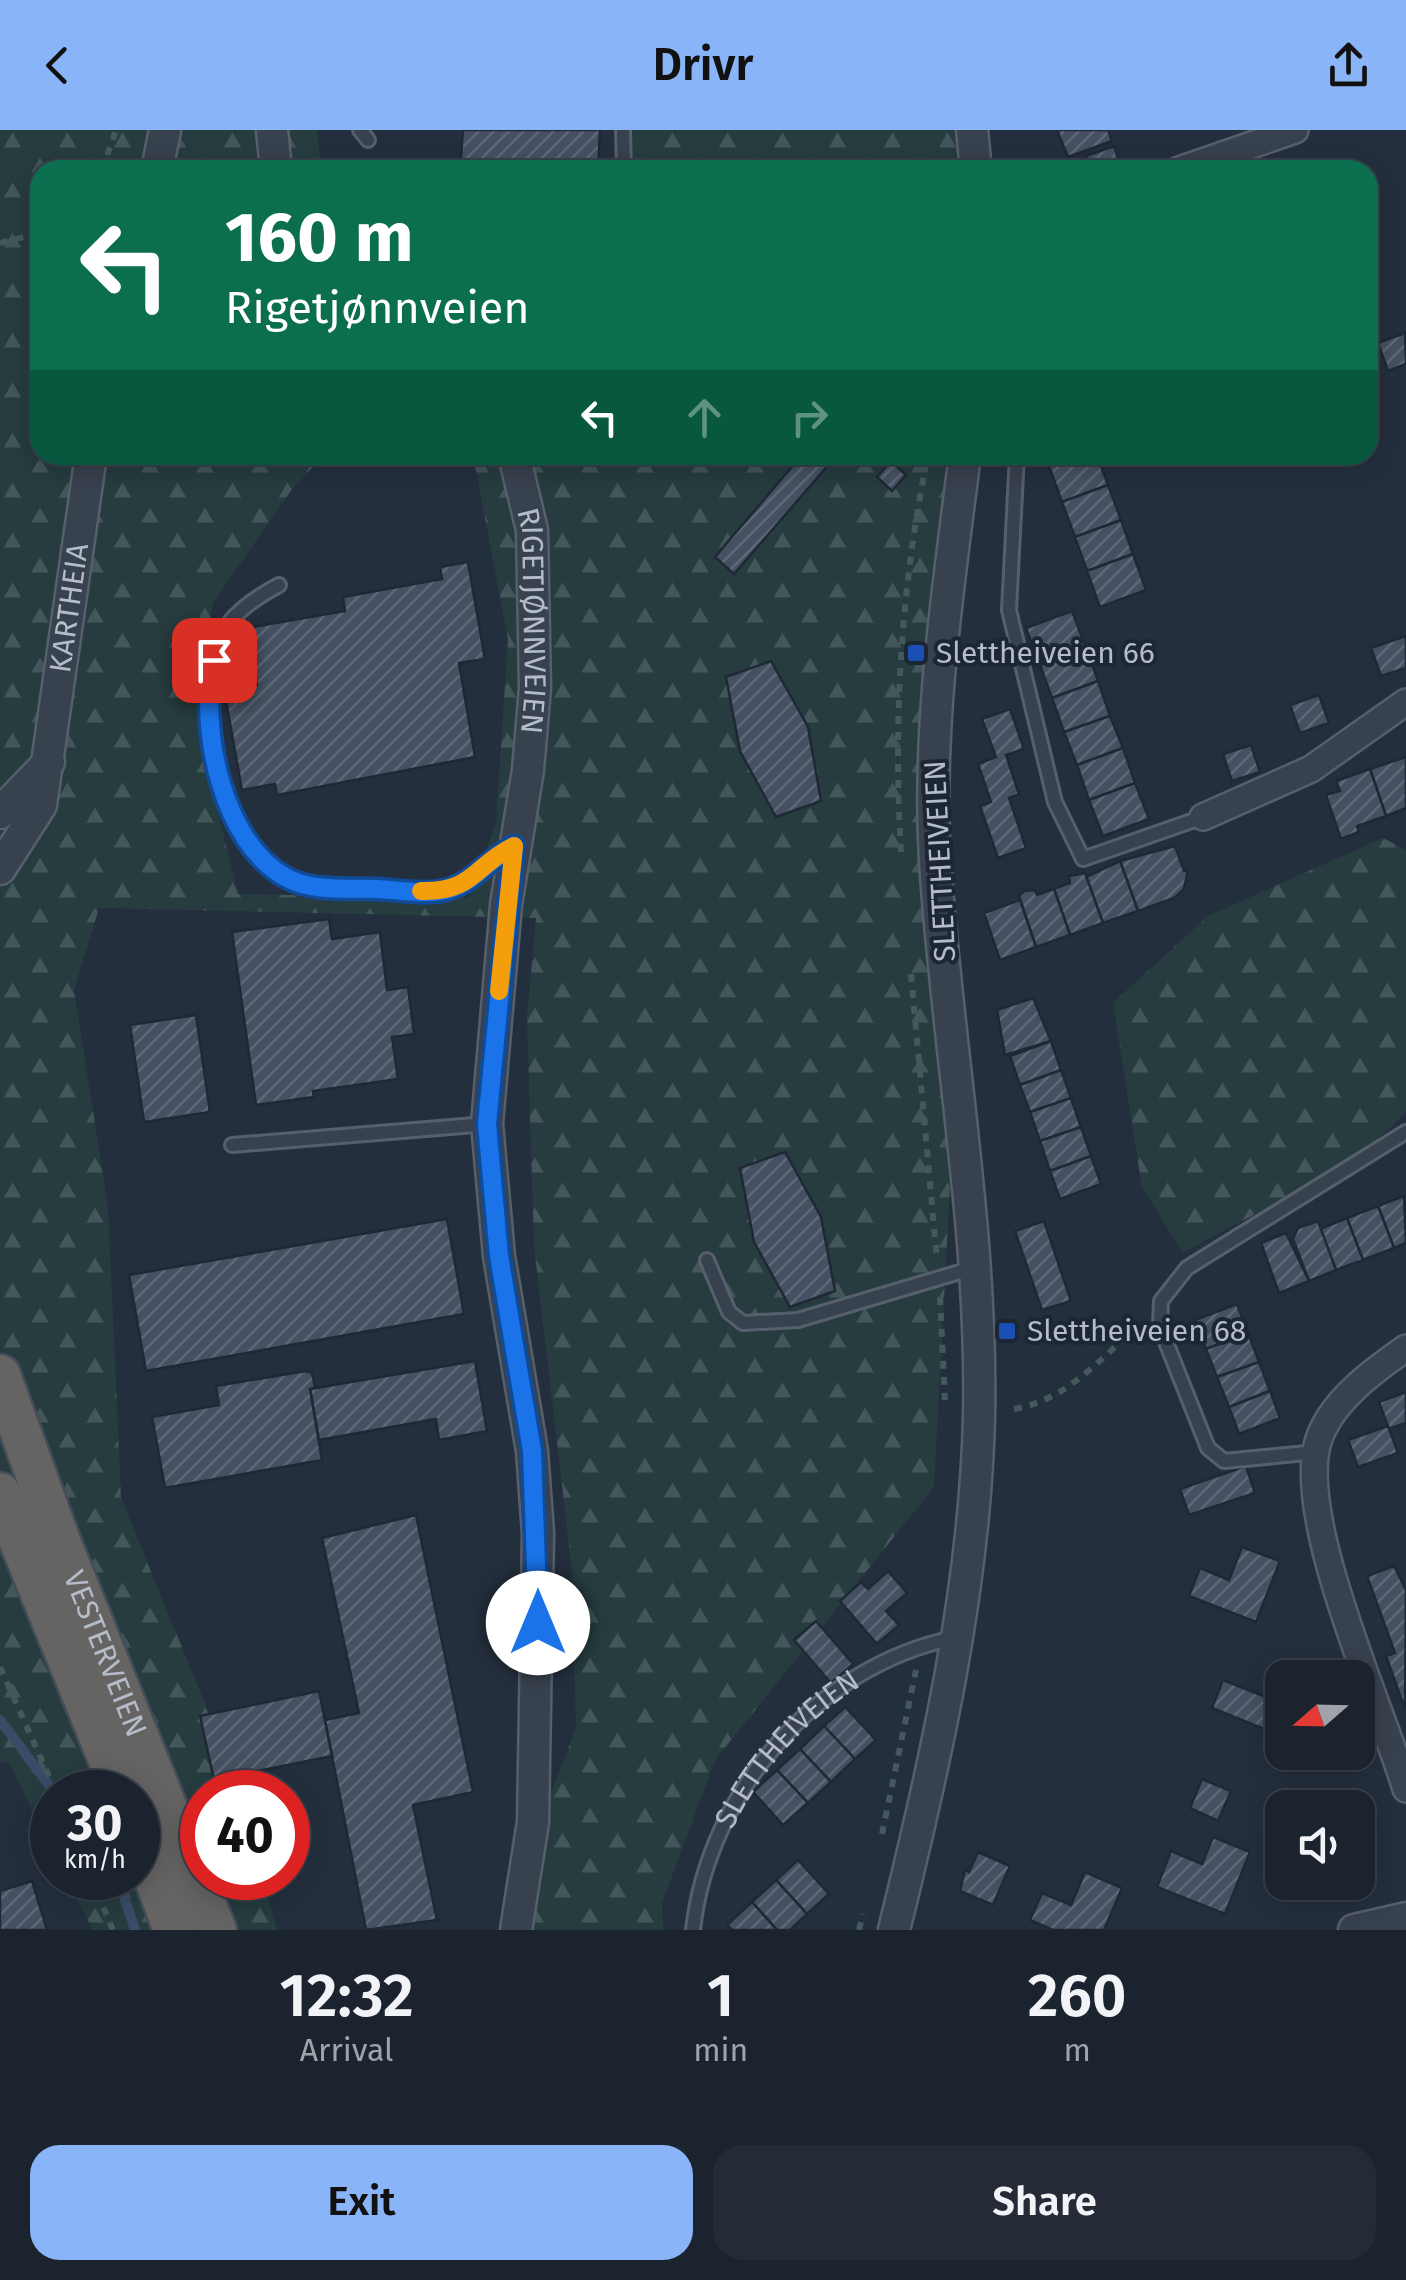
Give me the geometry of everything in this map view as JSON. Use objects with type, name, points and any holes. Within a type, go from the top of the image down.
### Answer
[{"type":"highway","name":"VESTERVEIEN","points":[[0,1375],[60,1541],[216,1930]]},
{"type":"highway","name":"VESTERVEIEN","points":[[0,1493],[113,1770]]},
{"type":"highway","points":[[160,1893],[174,1930]]},
{"type":"street","points":[[159,160],[164,130]]},
{"type":"street","points":[[272,130],[275,160]]},
{"type":"street","points":[[972,130],[975,160]]},
{"type":"street","points":[[1208,160],[1295,130]]},
{"type":"street","name":"KARTHEIA","points":[[0,868],[41,805],[91,465]]},
{"type":"street","name":"RIGETJØNNVEIEN","points":[[516,465],[532,530],[536,609],[528,770],[514,846],[487,1124],[499,1256],[532,1451],[538,1533],[532,1822],[525,1894],[516,1930]]},
{"type":"street","name":"SLETTHEIVEIEN","points":[[903,1926],[956,1637],[978,1434],[973,1268],[935,840],[939,686],[964,465]]},
{"type":"street","points":[[1203,817],[1310,769],[1406,702]]},
{"type":"street","points":[[0,813],[49,762]]},
{"type":"street","points":[[1406,1348],[1381,1365],[1332,1415],[1317,1452],[1314,1477],[1332,1568],[1401,1755],[1406,1789]]},
{"type":"street","points":[[1354,1930],[1406,1918]]},
{"type":"lane","points":[[623,130],[624,160]]},
{"type":"lane","points":[[1016,465],[1008,610],[1034,728],[1066,830],[1083,859],[1203,817]]},
{"type":"lane","points":[[279,586],[237,614],[219,640],[210,679],[210,716],[221,782],[244,840],[264,862],[289,880],[317,887],[442,891],[475,879],[493,856],[514,846]]},
{"type":"lane","points":[[232,1145],[487,1124]]},
{"type":"lane","points":[[1317,1452],[1224,1461],[1208,1448],[1160,1327],[1161,1301],[1186,1268],[1406,1132]]},
{"type":"lane","points":[[707,1260],[729,1312],[742,1324],[798,1320],[973,1268]]},
{"type":"lane","name":"SLETTHEIVEIEN","points":[[693,1930],[712,1848],[730,1804],[753,1770],[816,1706],[922,1644],[956,1637]]},
{"type":"path","points":[[106,160],[116,130]]},
{"type":"path","points":[[0,244],[30,236]]},
{"type":"path","points":[[901,859],[900,691],[911,540],[926,465]]},
{"type":"path","points":[[909,957],[939,1276],[945,1418]]},
{"type":"path","points":[[1014,1409],[1043,1404],[1134,1330],[1160,1327]]},
{"type":"path","points":[[878,1851],[922,1644]]},
{"type":"path","points":[[0,1666],[40,1743],[49,1770]]},
{"type":"path","points":[[100,1900],[113,1930]]},
{"type":"green space","points":[[0,130],[317,130],[320,160],[30,160],[30,465],[315,465],[295,485],[212,604],[205,760],[238,894],[469,898],[496,823],[508,639],[475,465],[960,465],[946,739],[955,925],[954,1110],[934,1487],[715,1760],[662,1903],[663,1930],[527,1930],[547,1804],[576,1728],[572,1570],[534,1246],[527,1018],[536,918],[99,908],[74,990],[108,1207],[121,1498],[232,1770],[180,1770],[180,1900],[269,1900],[277,1930],[93,1930],[77,1900],[160,1900],[160,1770],[30,1770],[30,1805],[9,1763],[0,1761]]},
{"type":"green space","points":[[624,130],[953,130],[959,160],[630,160]]},
{"type":"green space","points":[[1383,838],[1406,850],[1406,1112],[1384,1134],[1330,1172],[1183,1253],[1142,1187],[1113,1003],[1208,916]]},
{"type":"building","points":[[463,130],[600,130],[598,160],[461,160]]},
{"type":"building","points":[[1057,130],[1108,130],[1112,141],[1068,157]]},
{"type":"building","points":[[1114,146],[1119,160],[1087,160],[1086,156]]},
{"type":"building","points":[[1405,333],[1406,364],[1388,371],[1378,343]]},
{"type":"building","points":[[793,465],[828,465],[734,574],[715,557]]},
{"type":"building","points":[[888,465],[895,465],[906,475],[892,491],[877,477]]},
{"type":"building","points":[[1101,465],[1108,485],[1062,502],[1049,466]]},
{"type":"building","points":[[1108,485],[1121,520],[1075,537],[1062,502]]},
{"type":"building","points":[[1121,520],[1133,554],[1087,571],[1075,537]]},
{"type":"building","points":[[1133,554],[1146,590],[1100,607],[1087,571]]},
{"type":"building","points":[[468,562],[485,659],[459,663],[475,757],[277,795],[275,784],[242,790],[224,690],[257,685],[247,628],[345,611],[343,597],[442,579],[440,567]]},
{"type":"building","points":[[1072,611],[1086,648],[1040,665],[1026,628]]},
{"type":"building","points":[[1406,636],[1406,668],[1381,676],[1371,648]]},
{"type":"building","points":[[1086,648],[1098,681],[1052,698],[1040,665]]},
{"type":"building","points":[[771,661],[808,727],[821,801],[776,817],[740,751],[726,677]]},
{"type":"building","points":[[1098,681],[1110,716],[1064,732],[1052,698]]},
{"type":"building","points":[[1319,695],[1329,723],[1300,733],[1290,705]]},
{"type":"building","points":[[1010,709],[1024,749],[1006,755],[1019,794],[1009,798],[1026,848],[998,858],[980,806],[991,802],[978,764],[996,757],[982,719]]},
{"type":"building","points":[[1110,716],[1123,748],[1077,765],[1064,732]]},
{"type":"building","points":[[1251,745],[1260,772],[1232,781],[1223,754]]},
{"type":"building","points":[[1123,748],[1135,783],[1089,800],[1077,765]]},
{"type":"building","points":[[1406,757],[1406,808],[1386,816],[1370,769]]},
{"type":"building","points":[[1370,769],[1386,816],[1357,826],[1359,832],[1341,839],[1326,795],[1340,791],[1336,781]]},
{"type":"building","points":[[1135,783],[1149,819],[1103,836],[1089,800]]},
{"type":"building","points":[[1175,846],[1184,871],[1188,870],[1184,889],[1174,898],[1138,911],[1120,861]]},
{"type":"building","points":[[1120,861],[1138,911],[1103,923],[1086,877]]},
{"type":"building","points":[[1085,873],[1103,923],[1070,935],[1054,889],[1070,883],[1069,876]]},
{"type":"building","points":[[1054,889],[1070,935],[1036,947],[1019,896],[1024,891],[1035,890],[1037,895]]},
{"type":"building","points":[[1020,900],[1036,947],[1000,960],[984,913]]},
{"type":"building","points":[[329,919],[332,939],[380,932],[387,990],[408,987],[414,1034],[392,1037],[398,1079],[313,1091],[314,1097],[256,1105],[232,932]]},
{"type":"building","points":[[1033,998],[1051,1041],[1005,1055],[997,1010]]},
{"type":"building","points":[[196,1015],[210,1112],[144,1122],[130,1025]]},
{"type":"building","points":[[1051,1041],[1061,1070],[1020,1085],[1010,1056]]},
{"type":"building","points":[[1061,1070],[1071,1098],[1030,1112],[1020,1085]]},
{"type":"building","points":[[1071,1098],[1081,1127],[1040,1141],[1030,1112]]},
{"type":"building","points":[[1081,1127],[1091,1156],[1050,1171],[1040,1141]]},
{"type":"building","points":[[785,1152],[821,1217],[835,1291],[790,1307],[754,1242],[740,1168]]},
{"type":"building","points":[[1091,1156],[1101,1184],[1060,1199],[1050,1171]]},
{"type":"building","points":[[1404,1196],[1406,1243],[1394,1248],[1378,1206]]},
{"type":"building","points":[[1378,1206],[1394,1248],[1363,1260],[1347,1218]]},
{"type":"building","points":[[1347,1218],[1363,1260],[1336,1270],[1320,1229]]},
{"type":"building","points":[[447,1219],[464,1314],[146,1371],[129,1275]]},
{"type":"building","points":[[1044,1221],[1071,1301],[1042,1310],[1015,1231]]},
{"type":"building","points":[[1318,1221],[1336,1270],[1309,1281],[1293,1239],[1298,1228]]},
{"type":"building","points":[[1286,1233],[1309,1281],[1279,1293],[1261,1243]]},
{"type":"building","points":[[1237,1304],[1248,1333],[1206,1349],[1195,1320]]},
{"type":"building","points":[[1248,1333],[1259,1362],[1217,1377],[1206,1349]]},
{"type":"building","points":[[475,1361],[487,1431],[439,1440],[436,1419],[319,1440],[310,1389]]},
{"type":"building","points":[[1259,1362],[1270,1391],[1229,1407],[1217,1377]]},
{"type":"building","points":[[312,1373],[315,1388],[310,1389],[322,1460],[165,1488],[152,1417],[219,1405],[216,1386]]},
{"type":"building","points":[[1270,1391],[1280,1418],[1239,1434],[1229,1407]]},
{"type":"building","points":[[1406,1392],[1406,1423],[1389,1429],[1379,1402]]},
{"type":"building","points":[[1388,1426],[1398,1453],[1358,1467],[1348,1440]]},
{"type":"building","points":[[1246,1466],[1255,1493],[1189,1515],[1180,1489]]},
{"type":"building","points":[[416,1515],[473,1792],[413,1805],[437,1920],[366,1930],[325,1720],[359,1713],[322,1538]]},
{"type":"building","points":[[1242,1547],[1280,1561],[1256,1622],[1189,1596],[1200,1568],[1229,1580]]},
{"type":"building","points":[[1394,1566],[1406,1590],[1405,1709],[1386,1656],[1395,1653],[1367,1576]]},
{"type":"building","points":[[888,1571],[907,1593],[886,1611],[899,1625],[877,1644],[840,1601],[861,1582],[868,1589]]},
{"type":"building","points":[[816,1621],[853,1664],[831,1683],[794,1640]]},
{"type":"building","points":[[1223,1680],[1265,1697],[1265,1729],[1212,1708]]},
{"type":"building","points":[[319,1691],[332,1756],[263,1770],[212,1770],[200,1716]]},
{"type":"building","points":[[845,1707],[876,1740],[855,1759],[824,1726]]},
{"type":"building","points":[[824,1726],[855,1759],[831,1782],[800,1749]]},
{"type":"building","points":[[800,1749],[831,1782],[808,1803],[777,1770]]},
{"type":"building","points":[[777,1770],[808,1803],[783,1825],[753,1792]]},
{"type":"building","points":[[1202,1779],[1231,1791],[1218,1821],[1190,1808]]},
{"type":"building","points":[[1213,1837],[1250,1852],[1225,1914],[1157,1887],[1171,1851],[1202,1864]]},
{"type":"building","points":[[978,1852],[1010,1866],[993,1905],[960,1891],[965,1870],[969,1872]]},
{"type":"building","points":[[798,1860],[829,1894],[807,1914],[776,1880]]},
{"type":"building","points":[[1085,1872],[1122,1888],[1104,1930],[1053,1930],[1030,1920],[1042,1893],[1071,1905]]},
{"type":"building","points":[[776,1880],[807,1914],[790,1930],[777,1930],[752,1902]]},
{"type":"building","points":[[30,1882],[30,1900],[38,1900],[47,1930],[0,1930],[0,1891]]},
{"type":"building","points":[[752,1902],[777,1930],[732,1930],[727,1925]]},
{"type":"waterway","points":[[0,1720],[38,1770]]},
{"type":"waterway","points":[[125,1900],[135,1930]]},
{"type":"slow traffic","points":[[421,891],[442,891],[475,879],[493,856],[514,846],[499,991]]},
{"type":"place","name":"Slettheiveien 66","points":[[916,653]]},
{"type":"place","name":"Slettheiveien 68","points":[[1007,1331]]},
{"type":"route","points":[[214,660],[210,716],[230,812],[244,840],[264,862],[289,880],[317,887],[442,891],[475,879],[493,856],[514,846],[496,1036],[488,1075],[487,1124],[499,1256],[532,1451],[538,1533],[538,1623]]}]
